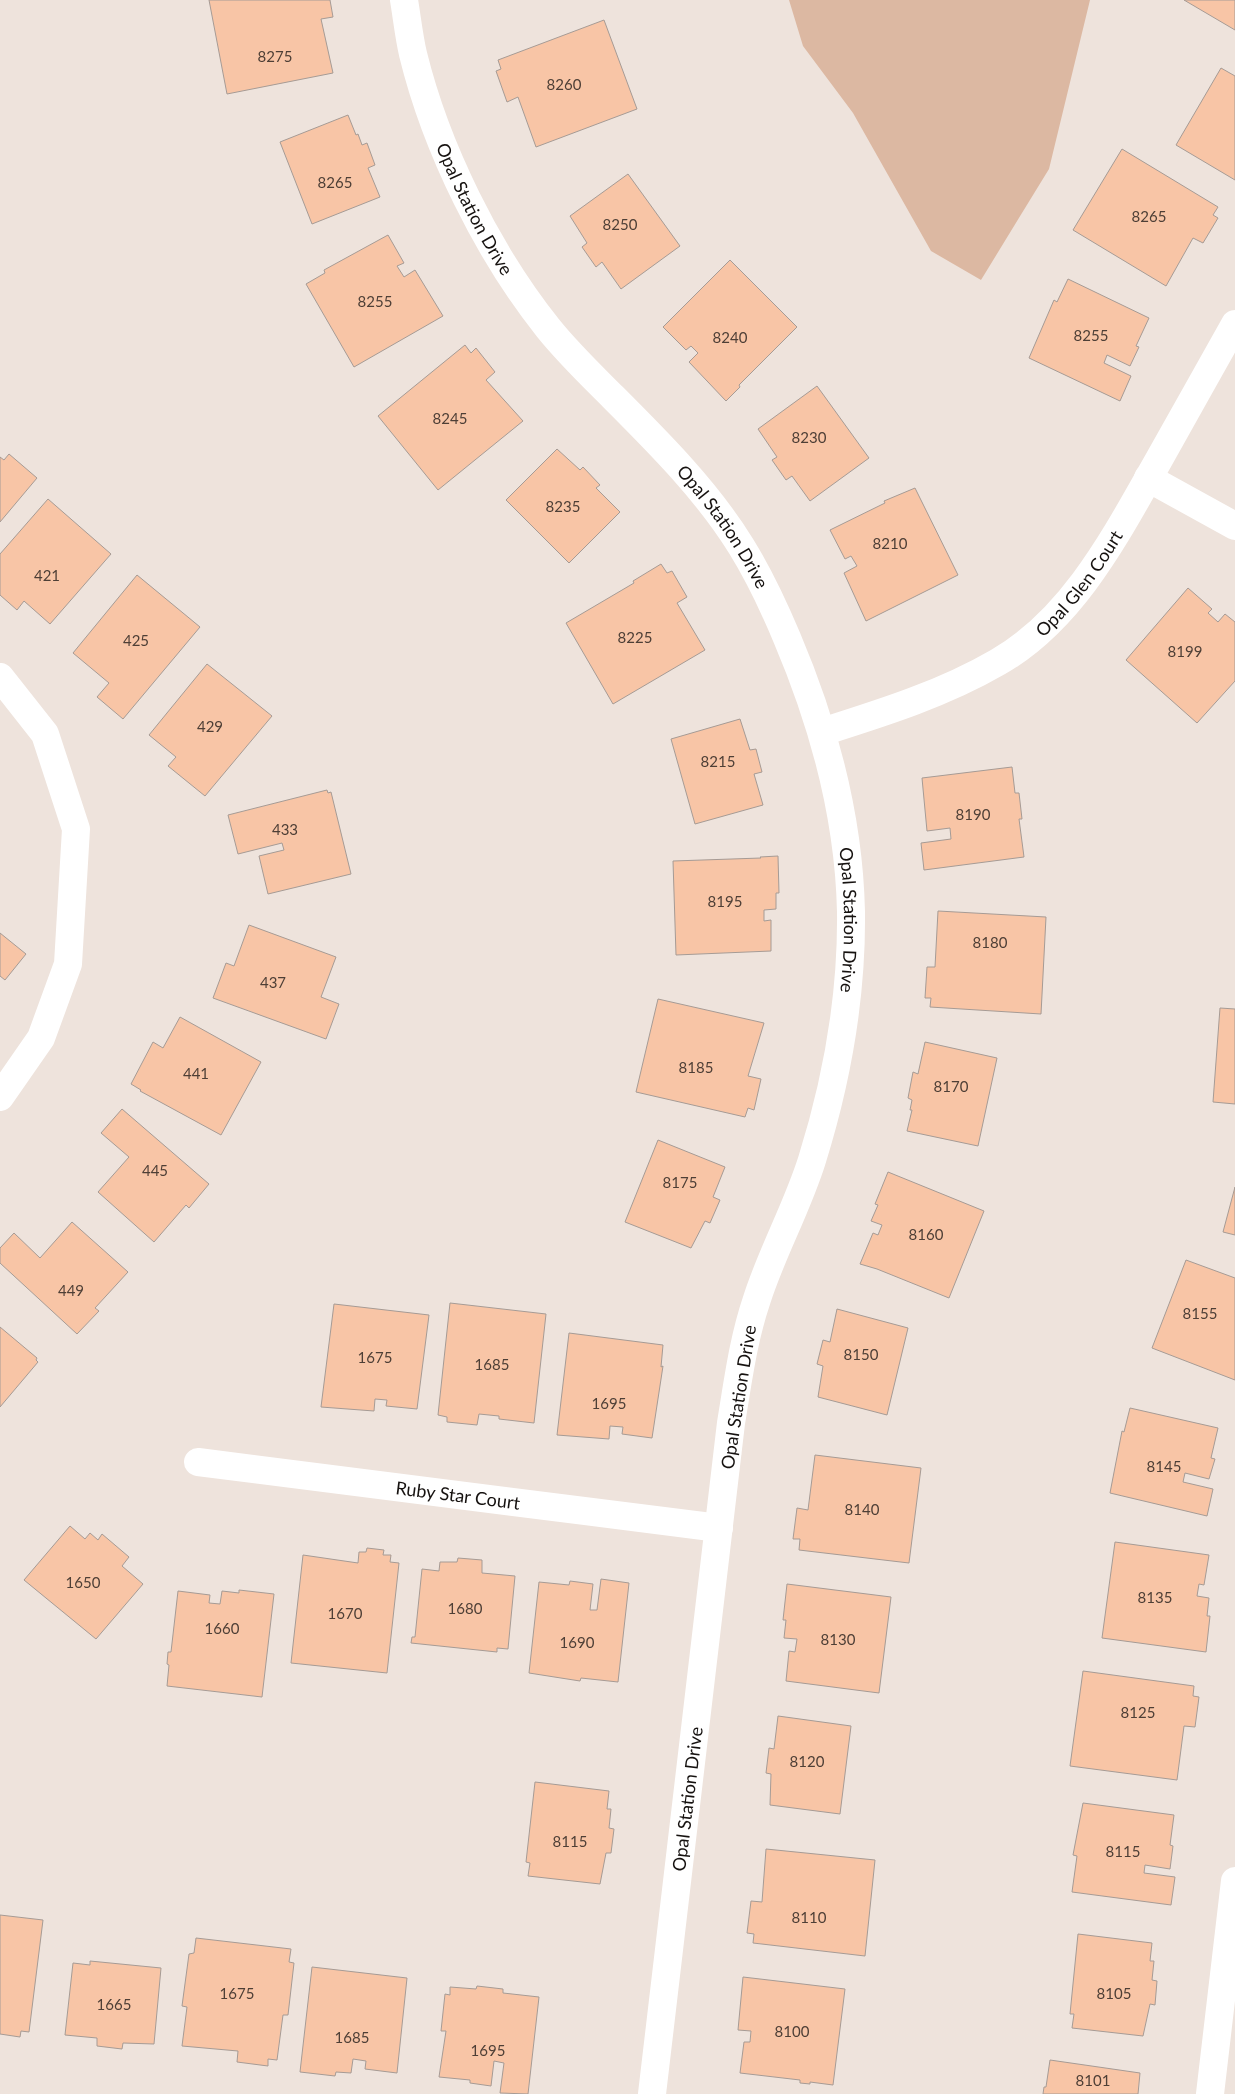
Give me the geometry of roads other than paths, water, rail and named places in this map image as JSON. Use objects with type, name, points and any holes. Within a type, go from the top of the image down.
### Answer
[{"type":"street","name":"Opal Station Drive","points":[[404,0],[414,55],[436,124],[469,204],[490,242],[515,283],[549,329],[658,441],[703,494],[741,546],[774,608],[807,684],[830,758],[843,828],[851,910],[849,980],[841,1046],[826,1114],[811,1165],[758,1296],[742,1348],[652,2094]]},
{"type":"street","name":"Opal Glen Court","points":[[822,732],[882,713],[949,687],[999,662],[1031,639],[1066,605],[1123,522],[1235,324]]},
{"type":"street","points":[[1148,478],[1235,526]]},
{"type":"street","points":[[0,677],[44,734],[76,829],[68,964],[42,1038],[0,1097]]},
{"type":"street","name":"Ruby Star Court","points":[[198,1462],[719,1528]]},
{"type":"street","points":[[1210,2094],[1235,1881]]}]
